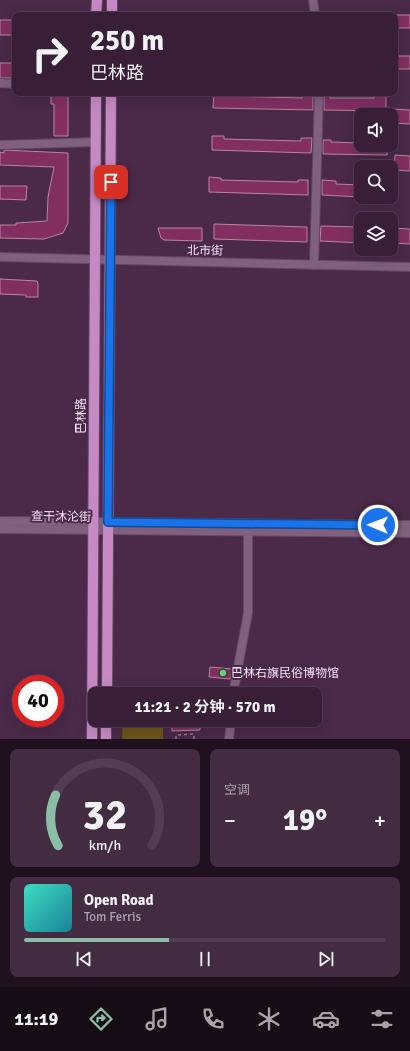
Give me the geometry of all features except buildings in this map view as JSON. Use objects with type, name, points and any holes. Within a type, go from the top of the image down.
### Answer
[{"type":"main road","points":[[96,0],[96,12]]},
{"type":"main road","points":[[112,0],[112,12]]},
{"type":"main road","name":"巴林路","points":[[92,739],[96,96]]},
{"type":"main road","points":[[106,687],[111,96]]},
{"type":"main road","points":[[106,727],[106,739]]},
{"type":"street","points":[[313,0],[315,12]]},
{"type":"street","points":[[0,84],[12,84]]},
{"type":"street","points":[[314,265],[319,96]]},
{"type":"street","points":[[0,145],[95,142]]},
{"type":"street","name":"北市街","points":[[0,257],[410,267]]},
{"type":"street","name":"查干沐沦街","points":[[0,520],[93,526]]},
{"type":"street","name":"查干沐沦街","points":[[0,529],[93,526],[410,525]]},
{"type":"street","name":"查干沐沦街","points":[[108,526],[248,532],[410,533]]},
{"type":"street","points":[[234,687],[248,613],[248,532]]},
{"type":"street","points":[[229,739],[230,727]]},
{"type":"path","points":[[176,739],[176,735],[194,734],[194,739]]},
{"type":"shaded area","points":[[123,727],[163,727],[163,739],[122,739]]},
{"type":"place","name":"巴林右旗民俗博物馆","points":[[223,673]]},
{"type":"route","points":[[111,182],[108,522],[378,525]]}]
